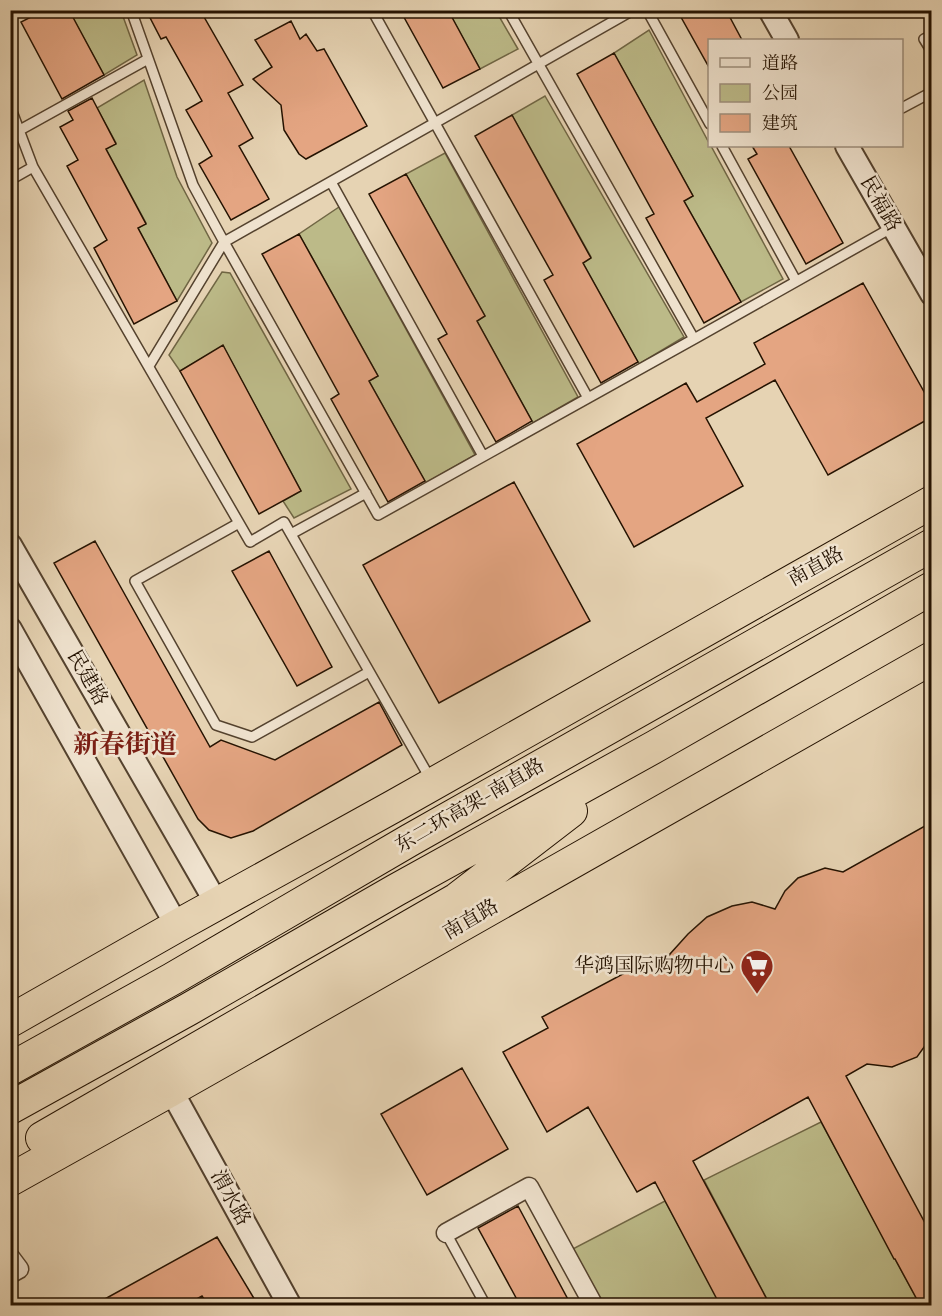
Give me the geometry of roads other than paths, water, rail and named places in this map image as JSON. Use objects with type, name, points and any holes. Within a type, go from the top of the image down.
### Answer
[{"type":"highway","name":"南直路","points":[[10,1021],[932,502]]},
{"type":"highway","name":"东二环高架-南直路","points":[[10,1069],[172,979],[629,715],[932,545]]},
{"type":"highway","name":"东二环高架-南直路","points":[[10,1108],[189,1009],[396,890],[656,747],[932,588]]},
{"type":"highway","name":"南直路","points":[[10,1180],[932,658]]},
{"type":"highway","points":[[10,1044],[399,825],[629,715]]},
{"type":"highway","points":[[10,1156],[457,899],[656,747]]},
{"type":"street","points":[[770,10],[786,39]]},
{"type":"street","name":"民福路","points":[[848,147],[932,294]]},
{"type":"street","name":"民建路","points":[[10,545],[217,904]]},
{"type":"street","points":[[10,629],[177,926]]},
{"type":"street","name":"渭水路","points":[[171,1090],[290,1305]]},
{"type":"street","points":[[446,1233],[529,1187],[594,1305]]},
{"type":"street","points":[[10,1257],[19,1269],[10,1274]]},
{"type":"lane","points":[[131,10],[193,185],[378,514],[893,226]]},
{"type":"lane","points":[[372,10],[588,398]]},
{"type":"lane","points":[[508,10],[694,339]]},
{"type":"lane","points":[[149,366],[224,242],[633,10]]},
{"type":"lane","points":[[647,10],[708,120]]},
{"type":"lane","points":[[932,35],[924,39],[932,52]]},
{"type":"lane","points":[[20,130],[148,59]]},
{"type":"lane","points":[[903,107],[932,92]]},
{"type":"lane","points":[[10,106],[33,167],[250,542],[284,522],[433,783]]},
{"type":"lane","points":[[723,147],[796,281]]},
{"type":"lane","points":[[10,180],[33,167]]},
{"type":"lane","points":[[331,182],[483,456]]},
{"type":"lane","points":[[291,534],[366,493]]},
{"type":"lane","points":[[239,523],[135,581],[216,725],[252,737],[369,672]]},
{"type":"lane","points":[[446,1233],[486,1305]]},
{"type":"place","name":"华鸿国际购物中心","points":[[757,995]]},
{"type":"district","name":"新春街道","points":[[125,745]]}]
